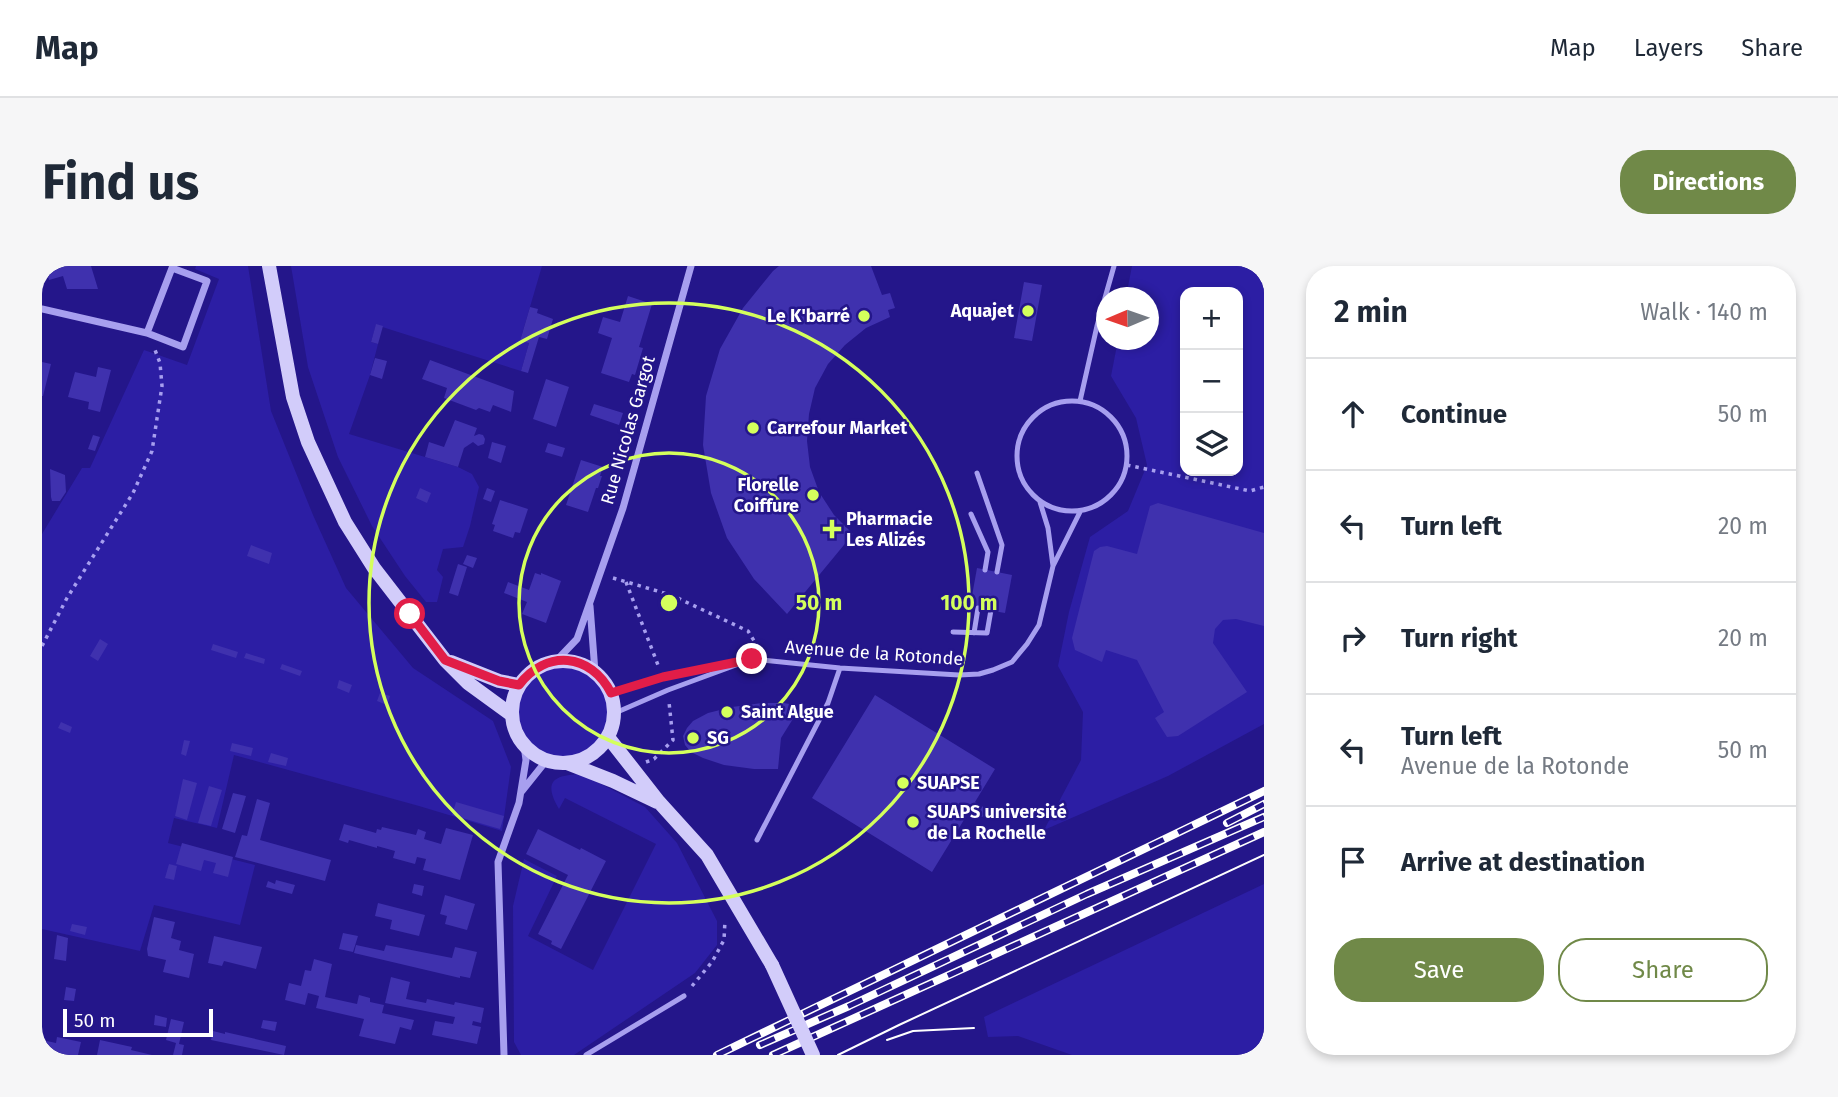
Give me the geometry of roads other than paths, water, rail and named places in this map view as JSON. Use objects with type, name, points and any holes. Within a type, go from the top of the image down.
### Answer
[{"type":"main road","points":[[269,266],[293,397],[308,442],[345,522],[374,568],[445,660],[468,683],[512,715]]},
{"type":"main road","points":[[445,660],[499,681],[519,685]]},
{"type":"main road","points":[[557,660],[577,662],[595,672],[611,693],[615,713],[608,737],[597,750],[583,759],[567,763],[551,762],[536,756],[524,745],[515,731],[512,715],[512,704],[526,675],[535,668],[557,660]]},
{"type":"main road","points":[[608,737],[659,802],[707,855],[772,965],[813,1055]]},
{"type":"main road","points":[[567,763],[659,802]]},
{"type":"street","name":"Rue Nicolas Gargot","points":[[557,660],[577,639],[600,574],[622,508],[691,266]]},
{"type":"street","points":[[42,309],[147,333],[183,347],[207,281],[172,267],[147,333]]},
{"type":"street","name":"Rue Nicolas Gargot","points":[[590,602],[595,672]]},
{"type":"street","points":[[504,1055],[498,862],[519,803],[526,760],[524,745]]},
{"type":"street","points":[[520,795],[541,765],[546,761],[551,762]]},
{"type":"lane","points":[[1080,401],[1114,266]]},
{"type":"lane","points":[[1063,401],[1080,401],[1097,406],[1111,417],[1122,431],[1127,448],[1127,466],[1121,482],[1111,496],[1097,506],[1080,512],[1066,512],[1052,509],[1028,491],[1021,477],[1017,450],[1019,436],[1033,417],[1046,407],[1063,401]]},
{"type":"lane","points":[[977,473],[1002,545],[998,572]]},
{"type":"lane","name":"Avenue de la Rotonde","points":[[1040,502],[1048,528],[1053,566]]},
{"type":"lane","name":"Avenue de la Rotonde","points":[[611,693],[663,677],[752,659],[840,668],[959,675],[993,670],[1012,662],[1039,625],[1053,566],[1080,512]]},
{"type":"lane","points":[[971,514],[988,552],[985,570]]},
{"type":"lane","points":[[974,633],[978,608]]},
{"type":"lane","points":[[953,632],[987,633],[991,610]]},
{"type":"lane","name":"Avenue de la Rotonde","points":[[615,713],[752,659]]},
{"type":"lane","points":[[757,839],[828,704],[840,668]]},
{"type":"lane","points":[[586,1055],[684,996]]},
{"type":"tram line","points":[[838,1055],[1264,855]]},
{"type":"tram line","points":[[887,1040],[913,1031],[974,1028]]},
{"type":"railway","points":[[717,1055],[1264,791]]},
{"type":"railway","points":[[1227,823],[1264,804]]},
{"type":"railway","points":[[760,1045],[1087,894],[1264,817]]},
{"type":"railway","points":[[773,1055],[1264,832]]},
{"type":"place","name":"Aquajet","points":[[1028,311]]},
{"type":"place","name":"Le K'barré","points":[[864,316]]},
{"type":"place","name":"Carrefour Market","points":[[753,428]]},
{"type":"place","name":"Florelle Coiffure","points":[[813,495]]},
{"type":"place","name":"Pharmacie Les Alizés","points":[[832,529]]},
{"type":"place","name":"Saint Algue","points":[[727,712]]},
{"type":"place","name":"SG","points":[[693,738]]},
{"type":"place","name":"SUAPSE","points":[[903,783]]},
{"type":"place","name":"SUAPS université de La Rochelle","points":[[913,822]]}]
